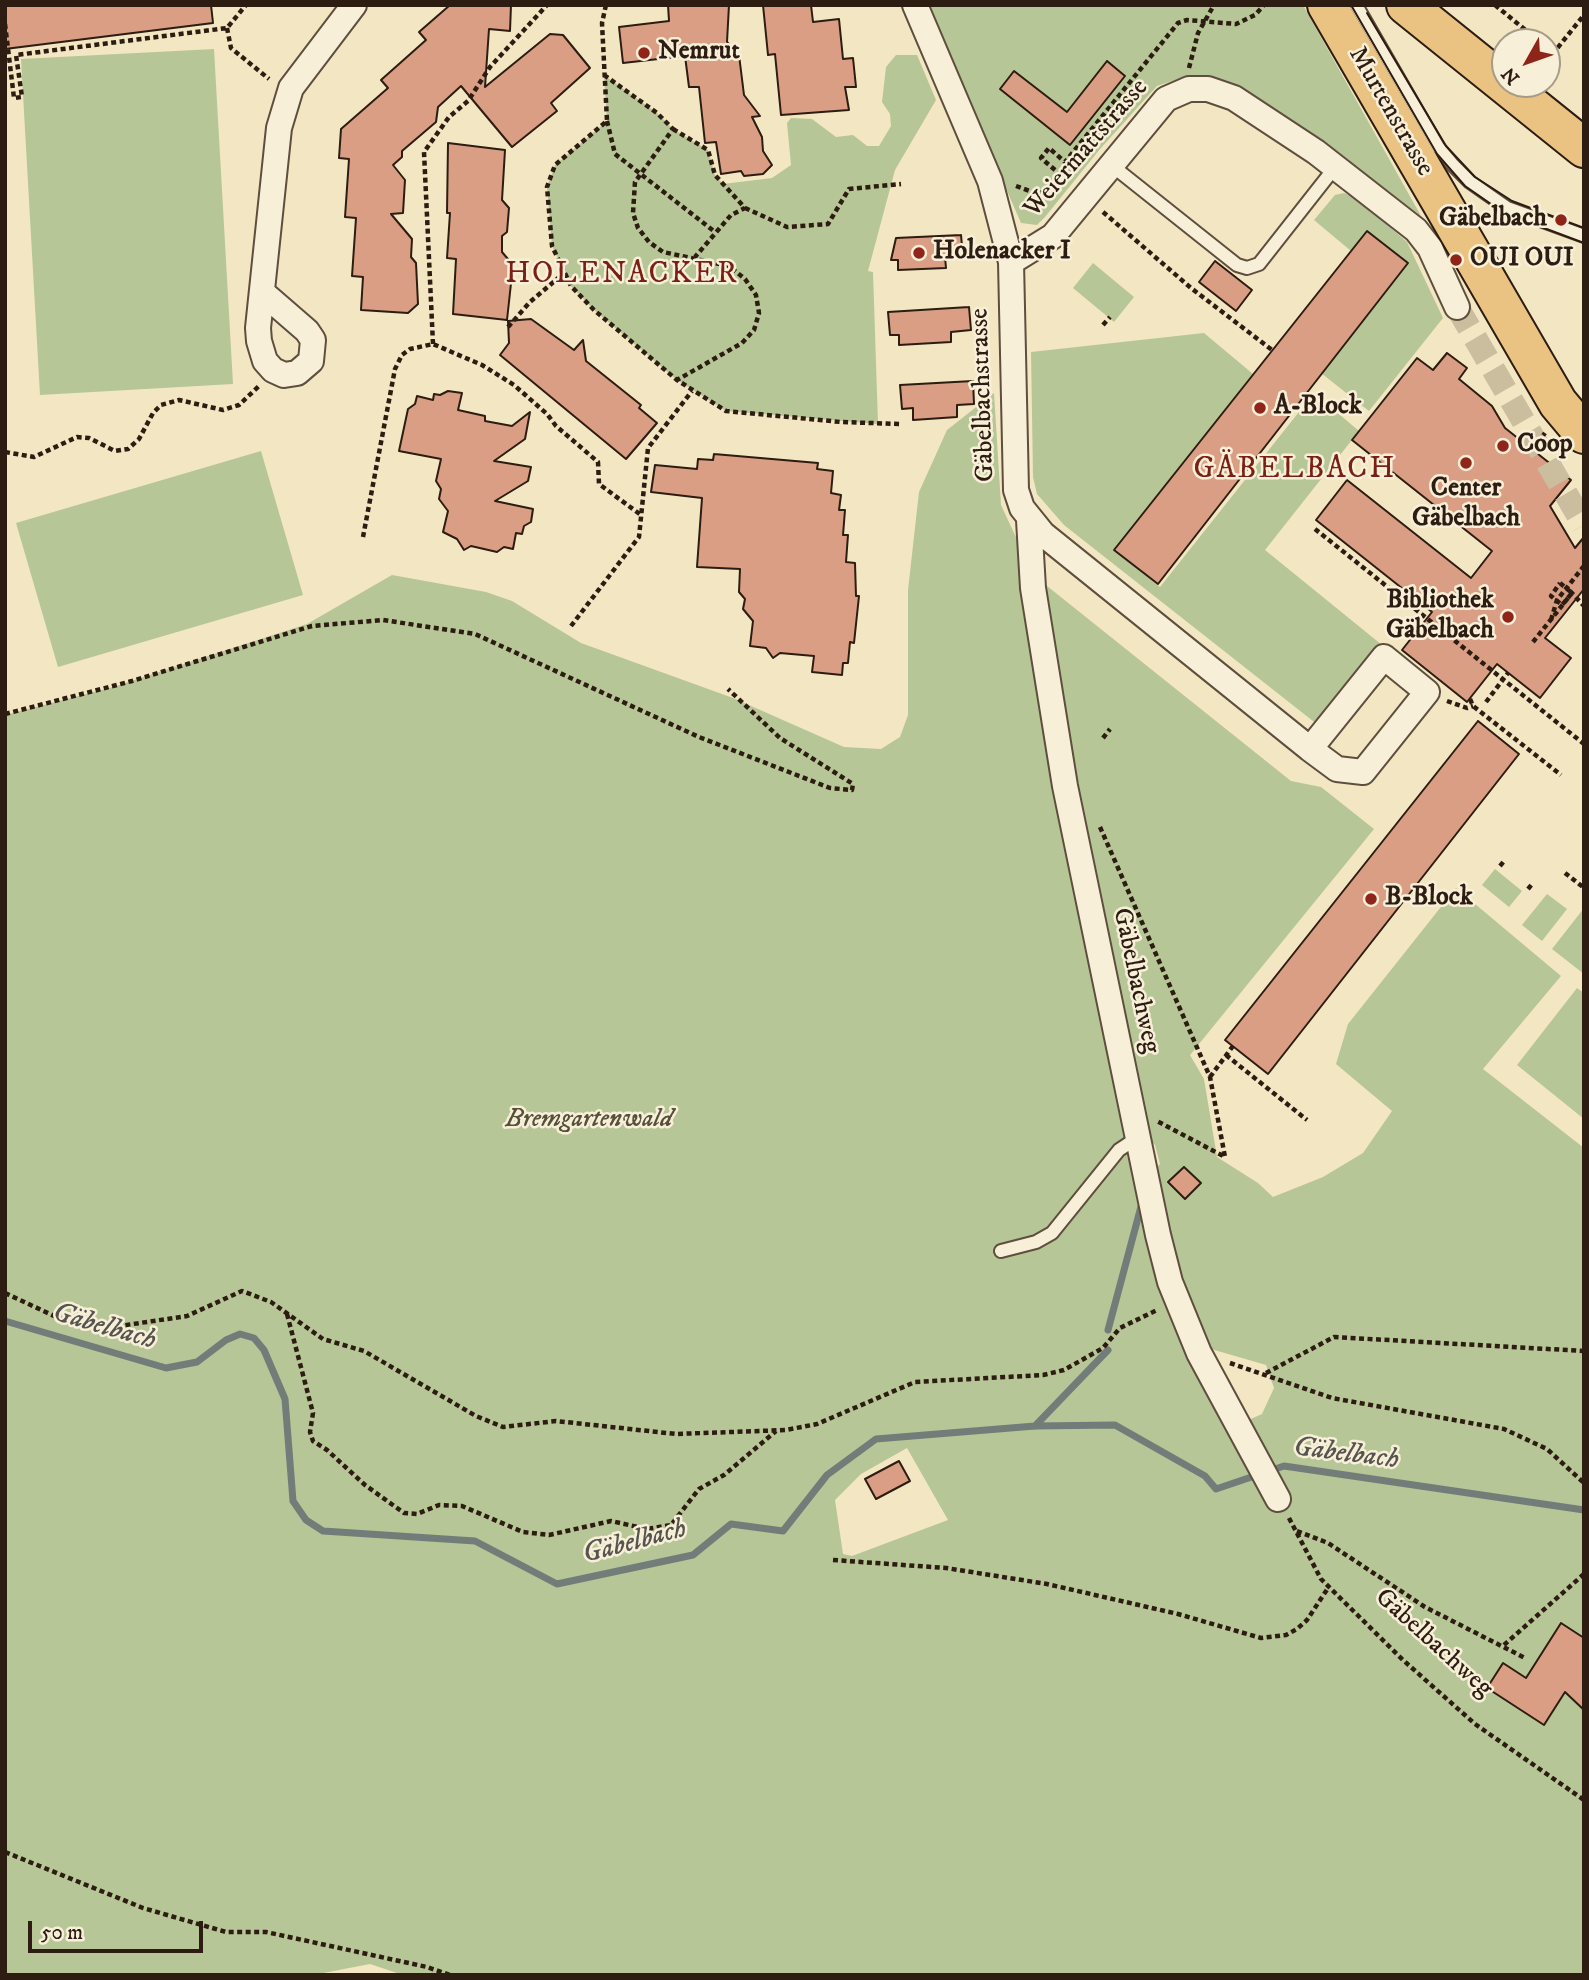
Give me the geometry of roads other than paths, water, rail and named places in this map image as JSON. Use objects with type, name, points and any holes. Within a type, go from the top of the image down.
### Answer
[{"type":"main road","name":"Murtenstrasse","points":[[1327,5],[1558,403],[1584,434]]},
{"type":"main road","points":[[1406,5],[1584,148]]},
{"type":"street","points":[[262,292],[307,331],[314,349],[311,361],[302,371],[291,375],[273,370],[265,360],[259,341],[262,292],[279,128],[288,95],[300,73],[354,5]]},
{"type":"street","name":"Gäbelbachstrasse","points":[[915,5],[990,181],[1011,262],[1016,490],[1029,520],[1310,749],[1337,768],[1363,772],[1427,692],[1384,657],[1310,749]]},
{"type":"street","name":"Weiermattstrasse","points":[[1011,262],[1053,236],[1166,99],[1197,88],[1234,98],[1336,166],[1420,234],[1457,307]]},
{"type":"street","name":"Gäbelbachweg","points":[[1029,520],[1033,588],[1074,832],[1158,1235],[1177,1300],[1199,1353],[1278,1499]]},
{"type":"lane","points":[[1356,5],[1438,147],[1470,182],[1507,208],[1584,236]]},
{"type":"lane","points":[[1395,120],[1438,147]]},
{"type":"lane","points":[[1110,164],[1237,265],[1247,268],[1259,264],[1336,166]]},
{"type":"lane","points":[[1001,1251],[1036,1242],[1052,1233],[1119,1150],[1137,1138]]},
{"type":"waterway","points":[[1108,1330],[1142,1203]]},
{"type":"waterway","name":"Gäbelbach","points":[[5,1321],[166,1368],[197,1362],[226,1340],[240,1334],[254,1338],[264,1350],[285,1399],[293,1501],[306,1520],[323,1531],[475,1541],[557,1584],[693,1555],[731,1524],[783,1531],[827,1475],[876,1439],[1035,1426],[1115,1425],[1205,1476],[1216,1489],[1284,1466],[1584,1510]]},
{"type":"waterway","points":[[1035,1426],[1108,1350]]},
{"type":"tunnel","points":[[1457,307],[1584,525]]},
{"type":"tram line","points":[[1351,5],[1437,154],[1465,186],[1504,213],[1584,243]]},
{"type":"tram line","points":[[1367,13],[1446,146],[1475,177],[1512,201],[1584,228]]},
{"type":"place","name":"Nemrut","points":[[644,53]]},
{"type":"place","name":"Gäbelbach","points":[[1561,220]]},
{"type":"place","name":"Holenacker I","points":[[919,253]]},
{"type":"place","name":"OUI OUI","points":[[1456,260]]},
{"type":"place","name":"A-Block","points":[[1260,408]]},
{"type":"place","name":"Coop","points":[[1503,446]]},
{"type":"place","name":"Center Gäbelbach","points":[[1466,463]]},
{"type":"place","name":"Bibliothek Gäbelbach","points":[[1508,617]]},
{"type":"place","name":"B-Block","points":[[1371,899]]},
{"type":"district","name":"HOLENACKER","points":[[622,276]]},
{"type":"district","name":"GÄBELBACH","points":[[1295,471]]},
{"type":"park label","name":"Bremgartenwald","points":[[589,1121]]}]
